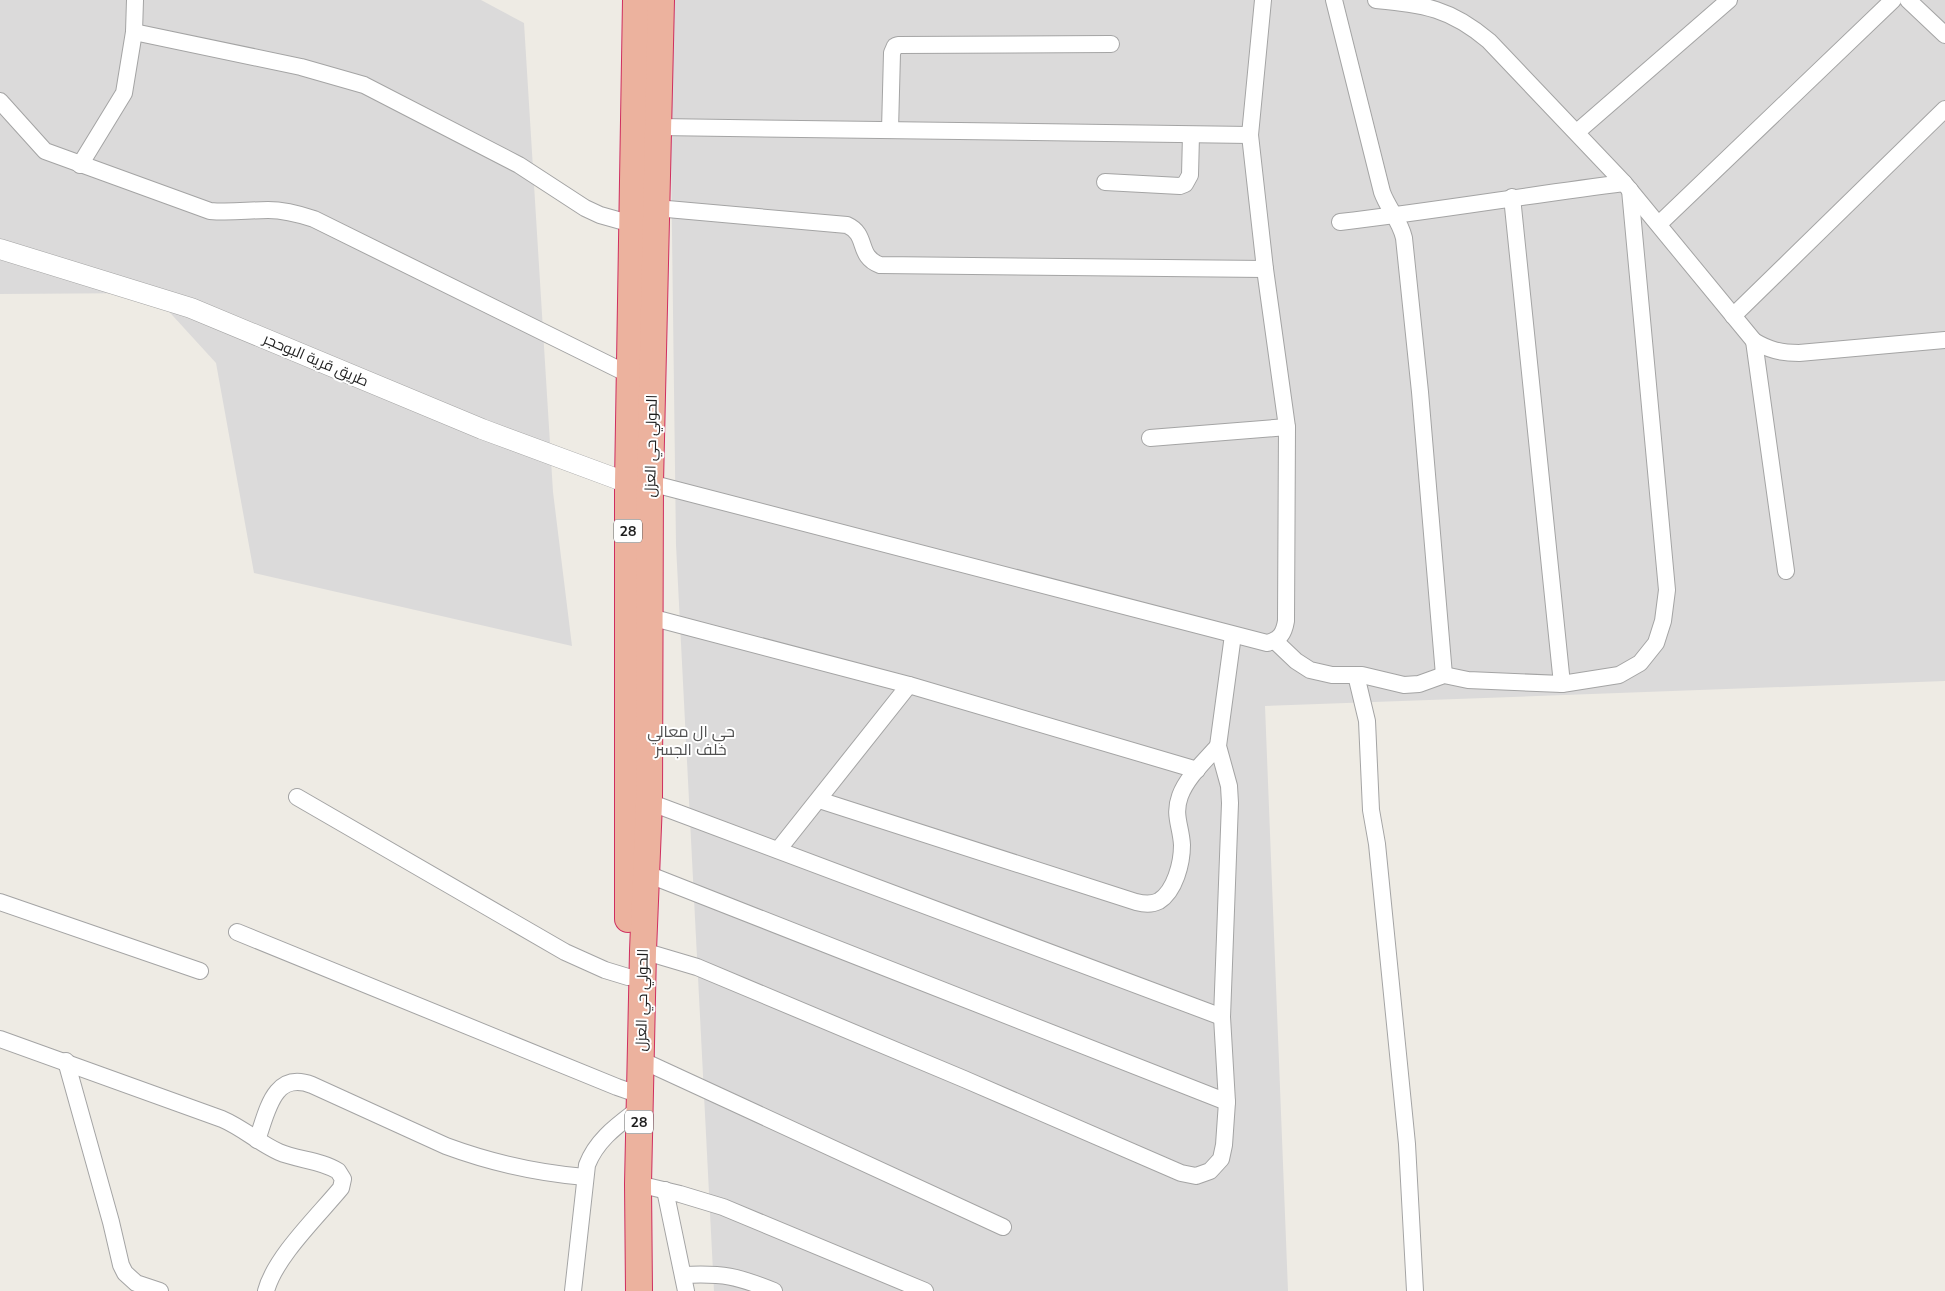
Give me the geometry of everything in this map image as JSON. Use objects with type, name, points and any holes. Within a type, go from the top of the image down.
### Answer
[{"type":"highway","name":"الحولي حي العزل","points":[[636,0],[630,375],[650,616],[650,802],[643,951],[641,1060]]},
{"type":"highway","name":"الحولي حي العزل","points":[[641,1060],[632,1038],[628,976],[639,483],[656,208],[661,0]]},
{"type":"highway","name":"28","points":[[639,1291],[638,1184],[641,1060]]},
{"type":"street","points":[[80,165],[124,93],[134,32],[135,0]]},
{"type":"street","points":[[639,483],[1233,635],[1267,643],[1281,636],[1286,621],[1287,427],[1265,270],[1250,136],[1263,0]]},
{"type":"street","points":[[1334,0],[1382,192],[1402,228],[1420,392],[1444,675]]},
{"type":"street","points":[[1376,0],[1406,2],[1451,14],[1471,26],[1489,41],[1627,186],[1754,341],[1767,349],[1781,353],[1945,340]]},
{"type":"street","points":[[1577,132],[1728,0]]},
{"type":"street","points":[[1659,224],[1893,0]]},
{"type":"street","points":[[1908,0],[1945,34]]},
{"type":"street","points":[[134,32],[309,68],[364,85],[519,165],[585,208],[600,215],[632,224]]},
{"type":"street","points":[[890,130],[892,54],[895,46],[1111,44]]},
{"type":"street","points":[[0,101],[45,151],[210,211],[239,213],[268,210],[283,211],[314,219],[630,375]]},
{"type":"street","points":[[1733,316],[1945,109]]},
{"type":"street","points":[[658,127],[1250,136]]},
{"type":"street","points":[[1105,182],[1180,186],[1185,184],[1190,174],[1191,135]]},
{"type":"street","points":[[1340,222],[1394,216],[1512,197],[1627,186]]},
{"type":"street","points":[[1274,641],[1296,661],[1310,670],[1332,676],[1356,674],[1411,686],[1444,675],[1468,680],[1562,684],[1619,675],[1640,663],[1656,643],[1663,621],[1667,590],[1627,186]]},
{"type":"street","points":[[1512,197],[1562,684]]},
{"type":"street","points":[[656,208],[847,225],[860,234],[863,250],[867,257],[880,265],[1265,270]]},
{"type":"street","name":"طريق قرية البوحجر","points":[[0,249],[191,308],[482,429],[639,483]]},
{"type":"street","points":[[1754,341],[1786,571]]},
{"type":"street","points":[[1150,438],[1287,427]]},
{"type":"street","points":[[650,616],[909,685],[1198,770]]},
{"type":"street","points":[[643,951],[697,967],[964,1079],[1181,1173],[1196,1176],[1210,1171],[1221,1159],[1227,1102],[1222,1017],[1230,803],[1229,786],[1218,746],[1233,635]]},
{"type":"street","points":[[1356,674],[1367,721],[1371,810],[1377,844],[1406,1135],[1415,1291]]},
{"type":"street","points":[[778,850],[909,685]]},
{"type":"street","points":[[819,800],[1147,904],[1158,901],[1166,894],[1178,870],[1182,845],[1177,822],[1178,804],[1184,787],[1218,746]]},
{"type":"street","points":[[297,797],[565,952],[605,970],[628,976]]},
{"type":"street","points":[[650,802],[1222,1017]]},
{"type":"street","points":[[647,874],[1227,1102]]},
{"type":"street","points":[[0,902],[200,971]]},
{"type":"street","points":[[237,932],[617,1087],[640,1102],[598,1144],[589,1159],[585,1177],[573,1291]]},
{"type":"street","points":[[0,1039],[66,1061],[230,1123],[281,1153],[334,1168],[341,1174],[343,1179],[341,1188],[279,1262],[270,1276],[266,1291]]},
{"type":"street","points":[[641,1060],[1003,1227]]},
{"type":"street","points":[[66,1061],[111,1222],[121,1265],[136,1283],[160,1291]]},
{"type":"street","points":[[257,1140],[276,1092],[285,1084],[298,1081],[312,1085],[446,1146],[468,1154],[536,1172],[585,1177]]},
{"type":"street","points":[[638,1184],[665,1190],[723,1208],[925,1291]]},
{"type":"street","points":[[665,1190],[684,1283],[727,1275],[745,1279],[774,1291]]},
{"type":"shaded area","points":[[0,0],[481,0],[524,23],[553,492],[572,646],[254,573],[216,363],[152,293],[0,294]]},
{"type":"shaded area","points":[[669,0],[1945,0],[1945,681],[1265,706],[1288,1291],[714,1291],[676,545]]},
{"type":"district","name":"حي ال معالي خلف الجسر","points":[[691,741]]}]
